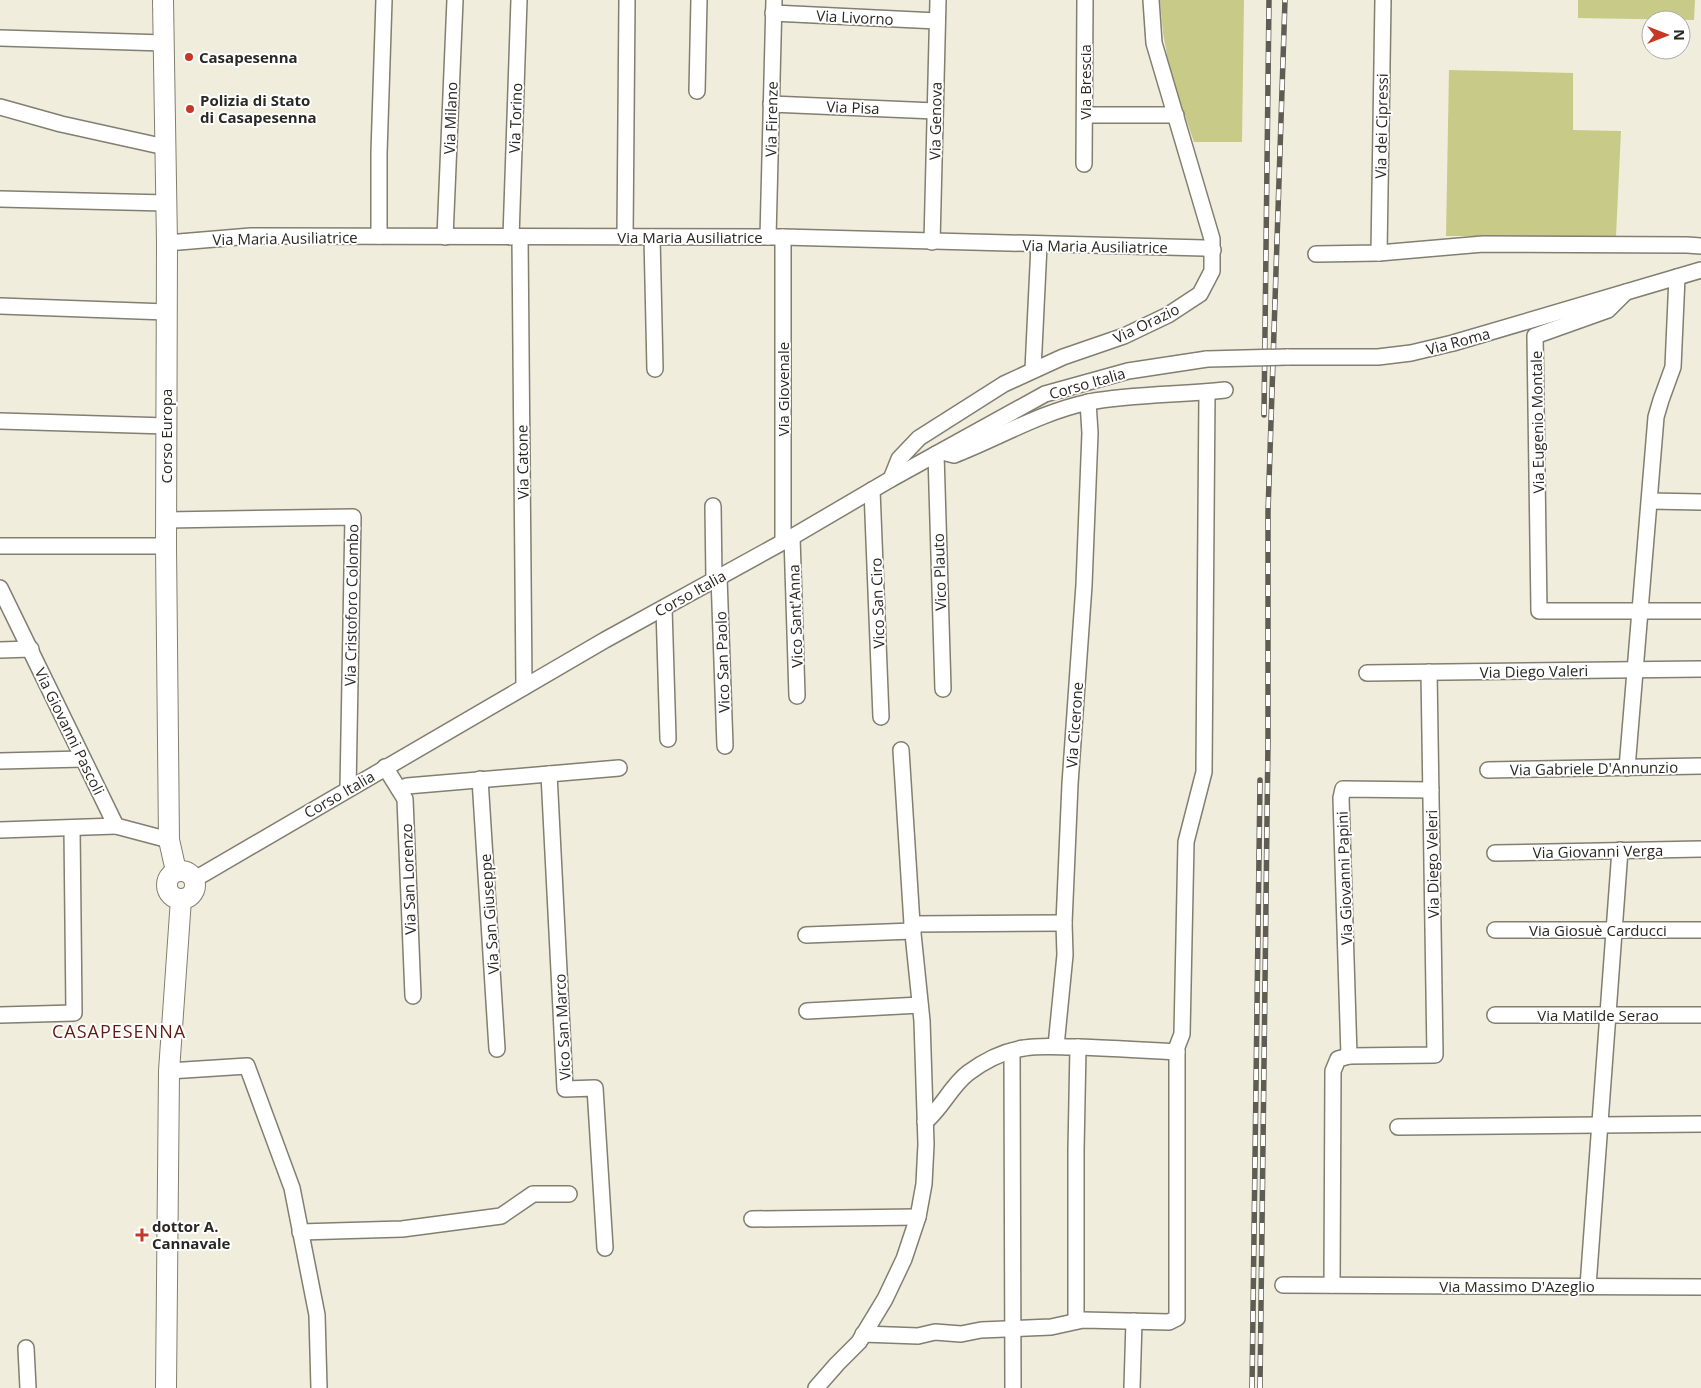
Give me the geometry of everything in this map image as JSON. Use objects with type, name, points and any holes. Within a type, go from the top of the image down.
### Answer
[{"type":"street","name":"Corso Europa","points":[[163,0],[167,242],[166,546],[169,840],[176,871]]},
{"type":"street","points":[[379,236],[379,134],[384,0]]},
{"type":"street","name":"Via Milano","points":[[445,236],[455,0]]},
{"type":"street","name":"Via Torino","points":[[515,237],[519,0]]},
{"type":"street","points":[[625,237],[627,0]]},
{"type":"street","points":[[697,91],[699,0]]},
{"type":"street","name":"Via Genova","points":[[932,242],[938,0]]},
{"type":"street","name":"Via Brescia","points":[[1084,164],[1085,0]]},
{"type":"street","name":"Via Orazio","points":[[890,479],[900,459],[919,438],[1004,384],[1063,357],[1124,336],[1168,316],[1200,294],[1212,271],[1212,239],[1154,43],[1151,0]]},
{"type":"street","name":"Via dei Cipressi","points":[[1379,253],[1383,0]]},
{"type":"street","name":"Via Livorno","points":[[773,6],[937,21]]},
{"type":"street","name":"Via Firenze","points":[[773,6],[771,104],[775,238]]},
{"type":"street","points":[[0,38],[164,43]]},
{"type":"street","name":"Via Pisa","points":[[771,104],[935,111]]},
{"type":"street","points":[[0,107],[61,124],[165,147]]},
{"type":"street","points":[[1084,115],[1176,115]]},
{"type":"street","points":[[0,199],[166,203]]},
{"type":"street","name":"Via Maria Ausiliatrice","points":[[167,242],[251,236],[652,237],[775,238],[1204,248],[1213,250]]},
{"type":"street","name":"Via Catone","points":[[515,237],[524,687]]},
{"type":"street","points":[[652,237],[655,369]]},
{"type":"street","name":"Via Giovenale","points":[[775,238],[788,539]]},
{"type":"street","points":[[1316,254],[1379,253],[1483,244],[1701,246]]},
{"type":"street","points":[[1033,370],[1039,245]]},
{"type":"street","name":"Via Roma","points":[[1207,359],[1378,357],[1411,353],[1454,343],[1701,270]]},
{"type":"street","points":[[1627,768],[1656,417],[1660,400],[1673,368],[1677,277]]},
{"type":"street","name":"Via Eugenio Montale","points":[[1626,292],[1608,310],[1535,336],[1539,611],[1640,611]]},
{"type":"street","points":[[0,306],[167,312]]},
{"type":"street","name":"Corso Italia","points":[[194,879],[524,687],[788,539],[890,479],[1045,394],[1128,371],[1207,359]]},
{"type":"street","points":[[939,453],[954,456],[1058,411],[1088,402],[1226,390]]},
{"type":"street","points":[[864,1334],[918,1336],[935,1332],[962,1334],[981,1330],[1051,1327],[1076,1321],[1169,1322],[1177,1318],[1177,1052],[1182,1034],[1186,842],[1204,772],[1207,392]]},
{"type":"street","name":"Via Cicerone","points":[[1056,1046],[1065,955],[1064,924],[1070,784],[1084,585],[1090,433],[1088,402]]},
{"type":"street","points":[[0,421],[167,426]]},
{"type":"street","name":"Vico Plauto","points":[[939,453],[943,689]]},
{"type":"street","name":"Vico San Ciro","points":[[872,490],[881,717]]},
{"type":"street","points":[[1650,501],[1701,502]]},
{"type":"street","name":"Vico San Paolo","points":[[712,506],[725,746]]},
{"type":"street","name":"Via Cristoforo Colombo","points":[[166,520],[353,517],[348,789]]},
{"type":"street","name":"Vico Sant'Anna","points":[[788,539],[797,696]]},
{"type":"street","points":[[0,546],[166,546]]},
{"type":"street","name":"Via Giovanni Pascoli","points":[[0,588],[116,826]]},
{"type":"street","points":[[664,608],[668,739]]},
{"type":"street","points":[[1640,611],[1701,611]]},
{"type":"street","points":[[0,650],[31,649]]},
{"type":"street","name":"Via Diego Valeri","points":[[1367,673],[1701,669]]},
{"type":"street","name":"Via Diego Veleri","points":[[1343,1058],[1435,1055],[1430,672]]},
{"type":"street","points":[[816,1388],[859,1342],[889,1291],[904,1259],[918,1217],[924,1184],[925,1122],[920,1005],[902,750]]},
{"type":"street","points":[[0,762],[84,759]]},
{"type":"street","name":"Via Gabriele D'Annunzio","points":[[1488,770],[1701,766]]},
{"type":"street","name":"Via San Lorenzo","points":[[385,767],[405,799],[413,996]]},
{"type":"street","points":[[399,789],[408,786],[480,779],[619,768]]},
{"type":"street","name":"Vico San Marco","points":[[549,774],[565,1089],[595,1088],[605,1248]]},
{"type":"street","name":"Via San Giuseppe","points":[[480,779],[497,1049]]},
{"type":"street","name":"Via Giovanni Papini","points":[[1343,1058],[1341,798],[1343,789],[1431,790]]},
{"type":"street","points":[[0,830],[116,826],[169,840]]},
{"type":"street","points":[[0,1015],[74,1013],[72,829]]},
{"type":"street","name":"Via Giovanni Verga","points":[[1495,853],[1701,849]]},
{"type":"street","points":[[1588,1286],[1620,850]]},
{"type":"street","points":[[184,870],[189,872],[194,879],[194,892],[190,896],[181,899],[172,895],[167,887],[169,877],[176,871],[184,870]]},
{"type":"street","points":[[166,1388],[169,1071],[181,899]]},
{"type":"street","points":[[806,935],[913,927],[1064,924]]},
{"type":"street","name":"Via Giosuè Carducci","points":[[1495,930],[1701,930]]},
{"type":"street","points":[[807,1011],[920,1005]]},
{"type":"street","name":"Via Matilde Serao","points":[[1495,1015],[1701,1015]]},
{"type":"street","points":[[925,1122],[934,1114],[967,1074],[986,1062],[1012,1050],[1056,1046],[1177,1052]]},
{"type":"street","points":[[1076,1321],[1078,1047]]},
{"type":"street","points":[[1012,1050],[1014,1328],[1012,1388]]},
{"type":"street","points":[[1332,1285],[1334,1071],[1343,1058]]},
{"type":"street","points":[[169,1071],[247,1066],[292,1188],[317,1315],[320,1388]]},
{"type":"street","points":[[1398,1127],[1701,1124]]},
{"type":"street","points":[[300,1232],[402,1228],[501,1216],[532,1194],[569,1194]]},
{"type":"street","points":[[752,1219],[918,1217]]},
{"type":"street","name":"Via Massimo D'Azeglio","points":[[1283,1285],[1701,1287]]},
{"type":"street","points":[[1132,1388],[1134,1321]]},
{"type":"street","points":[[26,1348],[28,1388]]},
{"type":"green space","points":[[1160,0],[1244,0],[1242,142],[1194,142],[1170,72],[1163,33]]},
{"type":"green space","points":[[1578,0],[1695,0],[1694,20],[1691,20],[1691,10],[1641,10],[1641,19],[1578,18]]},
{"type":"green space","points":[[1449,70],[1573,73],[1573,130],[1621,131],[1616,236],[1446,236]]},
{"type":"railway","points":[[1264,415],[1269,0]]},
{"type":"railway","points":[[1260,1388],[1268,741],[1268,512],[1285,0]]},
{"type":"railway","points":[[1252,1388],[1260,780]]},
{"type":"place","name":"Casapesenna","points":[[189,57]]},
{"type":"place","name":"Polizia di Stato di Casapesenna","points":[[190,109]]},
{"type":"place","name":"dottor A. Cannavale","points":[[142,1235]]},
{"type":"district","name":"CASAPESENNA","points":[[119,1031]]}]
